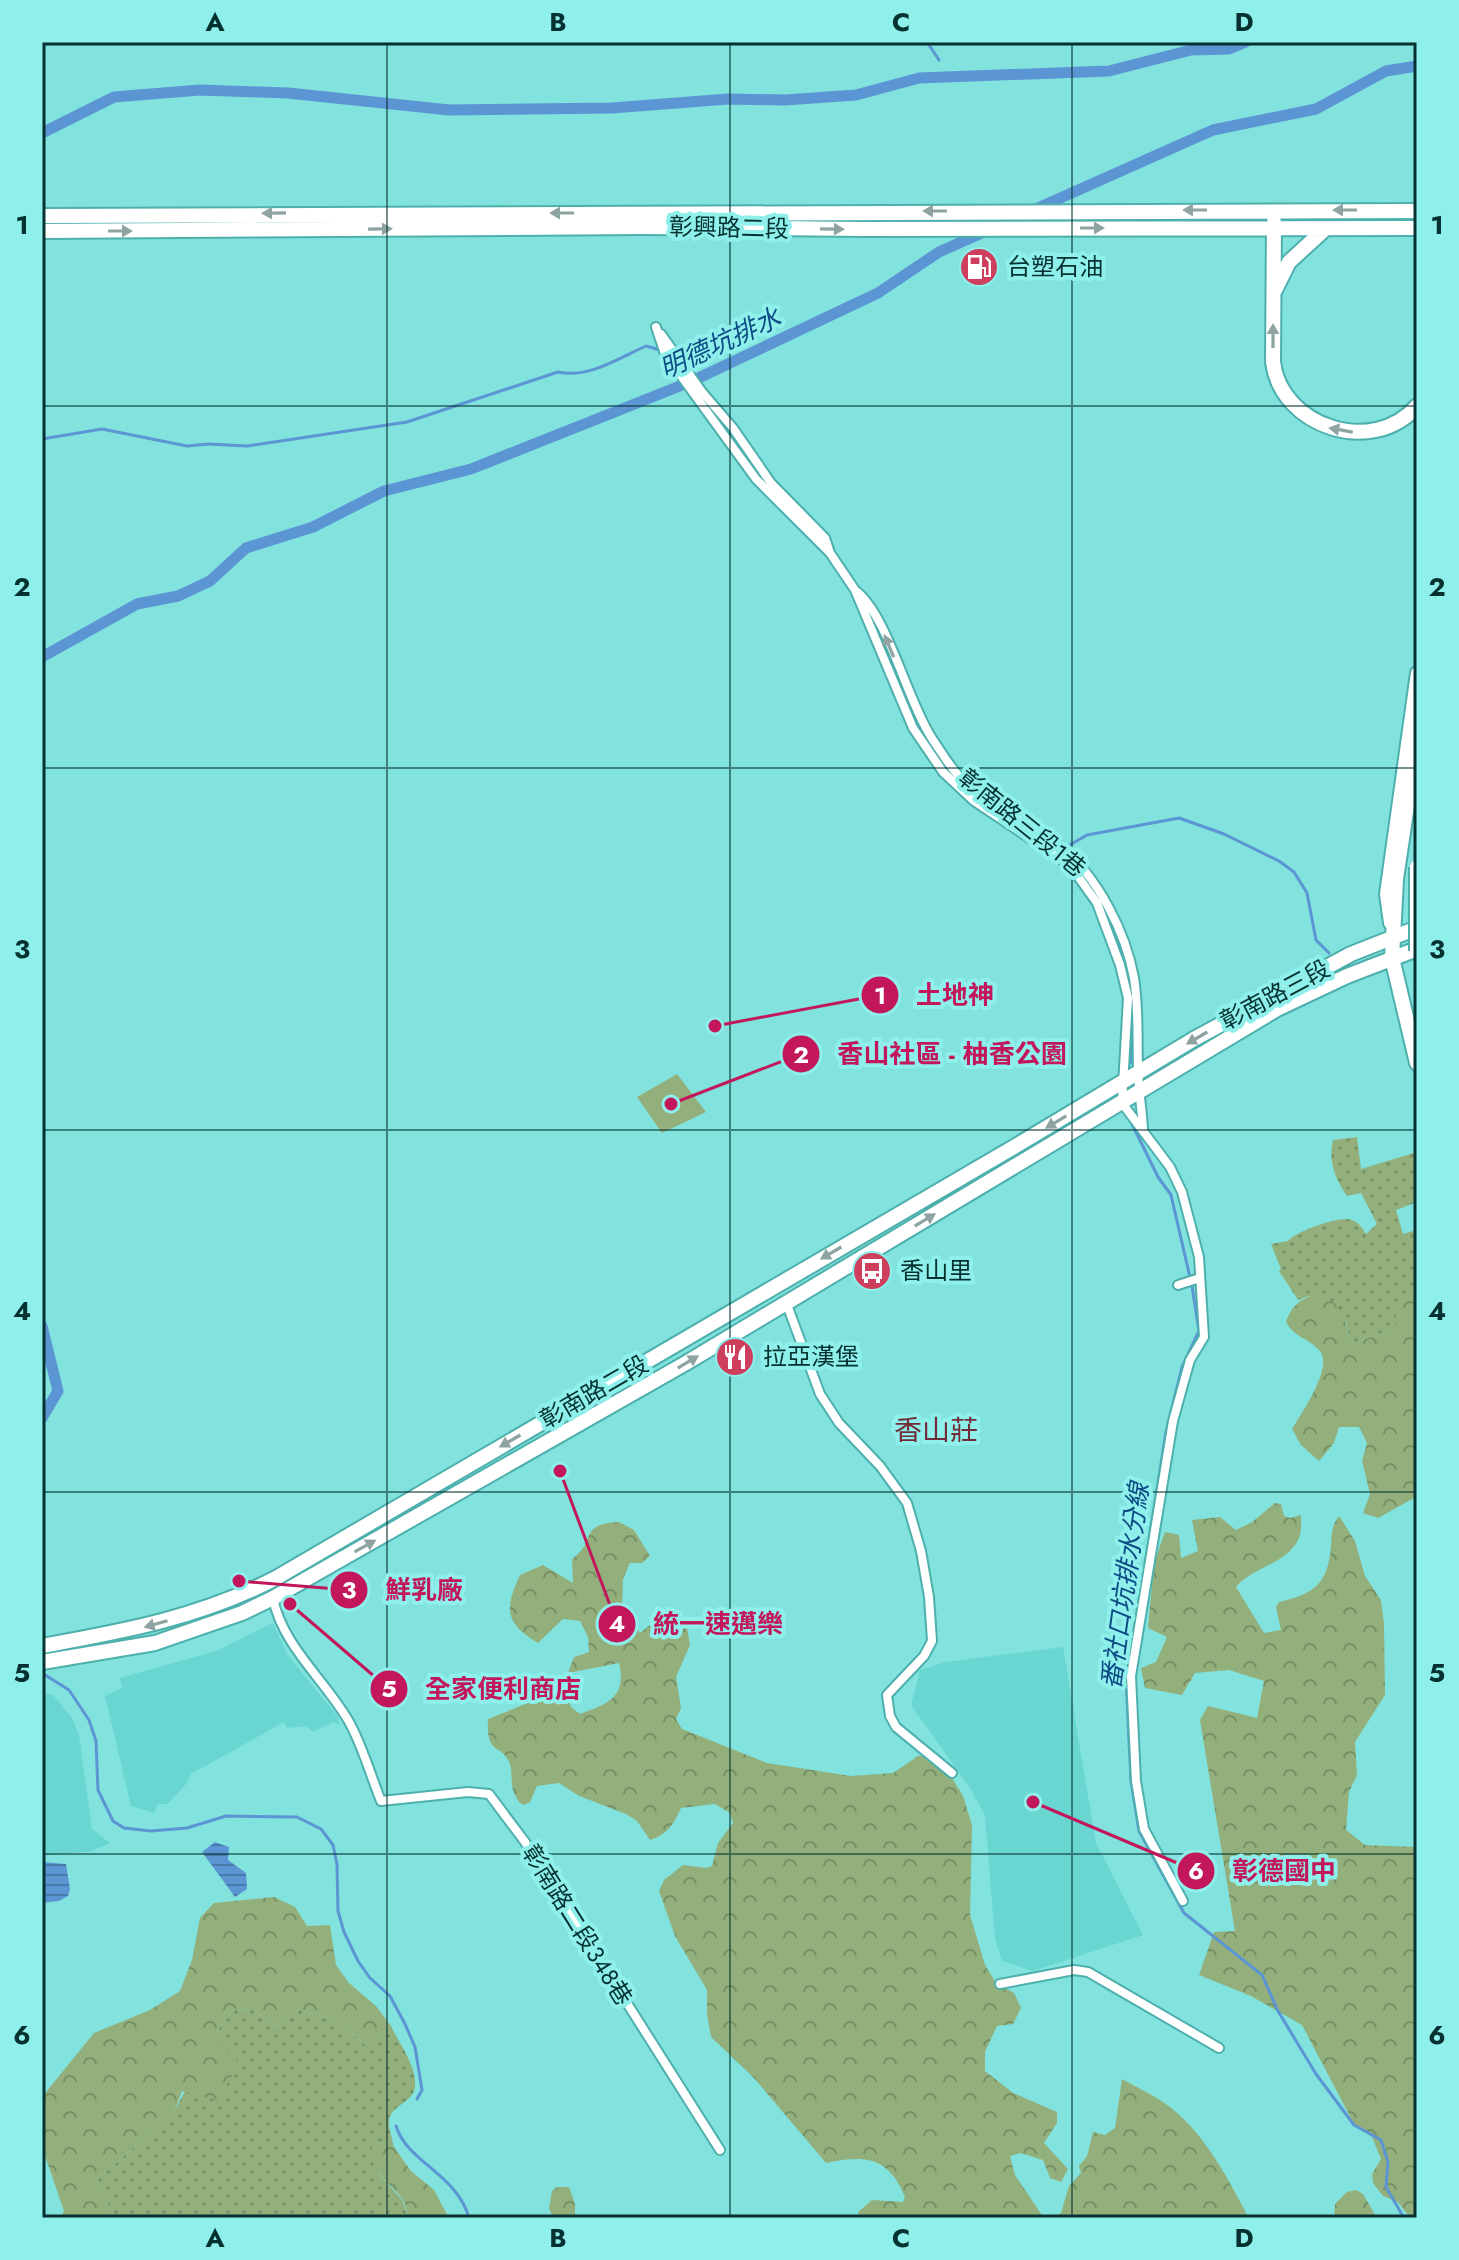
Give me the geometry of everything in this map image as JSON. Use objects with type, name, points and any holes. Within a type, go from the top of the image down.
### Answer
[{"type":"main road","name":"彰興路二段","points":[[42,216],[1273,209],[1417,211]]},
{"type":"main road","points":[[1273,209],[1275,378],[1299,410],[1330,429],[1375,431],[1396,422],[1417,406]]},
{"type":"main road","name":"彰興路二段","points":[[42,231],[642,227],[1417,228]]},
{"type":"main road","points":[[1273,293],[1289,262],[1325,229]]},
{"type":"main road","points":[[1417,738],[1400,842],[1392,958],[1417,1063]]},
{"type":"main road","points":[[1417,867],[1417,950]]},
{"type":"main road","name":"彰南路三段","points":[[1123,1082],[1269,996],[1351,954],[1417,928]]},
{"type":"main road","name":"彰南路三段","points":[[1122,1103],[1277,1009],[1417,950]]},
{"type":"main road","name":"彰南路二段","points":[[42,1662],[155,1643],[276,1578],[1123,1082]]},
{"type":"main road","name":"彰南路二段","points":[[42,1646],[242,1613],[273,1598],[686,1363],[1122,1103]]},
{"type":"main road","points":[[778,1284],[786,1302]]},
{"type":"main road","points":[[415,1497],[425,1512]]},
{"type":"main road","points":[[273,1598],[276,1578]]},
{"type":"street","name":"彰南路三段1巷","points":[[683,372],[665,354],[656,327],[756,479],[830,553],[855,590],[913,728],[943,772],[958,789],[1061,859],[1097,903],[1120,965],[1128,998],[1122,1103]]},
{"type":"street","name":"彰南路三段1巷","points":[[855,590],[866,599],[911,699],[931,737],[959,777],[1014,819],[1062,849],[1083,867],[1105,900],[1134,974],[1143,1129]]},
{"type":"street","points":[[1393,936],[1386,894],[1417,673]]},
{"type":"street","points":[[1122,1103],[1170,1167],[1182,1192],[1199,1257],[1204,1337],[1190,1360],[1173,1421],[1131,1676],[1136,1781],[1144,1829],[1183,1901]]},
{"type":"street","points":[[1178,1285],[1200,1278]]},
{"type":"street","points":[[786,1302],[820,1394],[839,1423],[880,1466],[907,1503],[921,1551],[932,1641],[924,1656],[887,1695],[890,1716],[896,1727],[952,1773]]},
{"type":"street","name":"彰南路二段348巷","points":[[273,1598],[276,1614],[296,1650],[312,1667],[349,1721],[381,1801],[468,1792],[489,1794],[525,1842],[720,2150]]},
{"type":"street","points":[[1000,1984],[1074,1970],[1088,1972],[1219,2048]]},
{"type":"shaded area","points":[[273,1623],[287,1654],[338,1717],[339,1725],[333,1722],[313,1732],[306,1726],[287,1728],[284,1722],[191,1774],[168,1804],[158,1804],[154,1813],[131,1806],[105,1696],[122,1688],[120,1678],[216,1651]]},
{"type":"shaded area","points":[[1063,1647],[1096,1843],[1143,1935],[1033,1971],[1002,1961],[995,1939],[985,1816],[970,1788],[911,1705],[920,1670],[946,1662]]},
{"type":"shaded area","points":[[42,1692],[53,1695],[72,1718],[79,1735],[92,1829],[110,1843],[92,1851],[42,1856]]},
{"type":"green space","points":[[677,1074],[706,1112],[662,1133],[637,1097]]},
{"type":"green space","points":[[1357,1137],[1361,1169],[1417,1152],[1417,1202],[1396,1210],[1403,1234],[1417,1230],[1417,1293],[1397,1306],[1396,1328],[1355,1343],[1350,1340],[1346,1322],[1309,1296],[1298,1300],[1279,1271],[1281,1269],[1271,1244],[1288,1241],[1306,1230],[1341,1219],[1356,1222],[1366,1234],[1377,1224],[1361,1193],[1347,1196],[1334,1170],[1331,1155],[1333,1140]]},
{"type":"green space","points":[[1417,1293],[1417,1499],[1378,1518],[1363,1513],[1370,1494],[1362,1461],[1367,1443],[1359,1427],[1339,1427],[1334,1443],[1319,1461],[1301,1445],[1292,1429],[1315,1390],[1323,1357],[1286,1322],[1302,1300],[1325,1297],[1339,1309],[1350,1340],[1355,1343],[1396,1328],[1396,1306]]},
{"type":"green space","points":[[1275,1503],[1281,1504],[1284,1516],[1301,1515],[1298,1540],[1286,1555],[1236,1587],[1264,1633],[1281,1630],[1276,1607],[1279,1602],[1310,1591],[1322,1578],[1327,1570],[1333,1527],[1339,1516],[1355,1541],[1365,1576],[1381,1600],[1385,1695],[1355,1742],[1357,1775],[1349,1792],[1346,1830],[1365,1845],[1417,1847],[1417,2218],[1410,2218],[1398,2202],[1383,2196],[1373,2183],[1372,2174],[1381,2159],[1372,2137],[1355,2126],[1302,2025],[1251,1996],[1199,1975],[1214,1932],[1235,1931],[1200,1720],[1208,1706],[1257,1718],[1264,1681],[1229,1670],[1195,1673],[1182,1695],[1145,1688],[1141,1668],[1156,1662],[1167,1637],[1148,1628],[1154,1563],[1165,1532],[1179,1535],[1181,1558],[1198,1551],[1192,1520],[1220,1517],[1236,1530],[1252,1522]]},
{"type":"green space","points":[[619,1522],[634,1530],[650,1556],[642,1563],[630,1563],[623,1579],[622,1609],[640,1633],[664,1614],[686,1622],[690,1645],[676,1677],[681,1708],[676,1719],[682,1729],[767,1763],[851,1776],[893,1773],[918,1756],[930,1755],[941,1760],[963,1796],[972,1825],[970,1915],[985,1965],[996,1983],[1014,1993],[1021,2008],[1013,2024],[997,2026],[985,2052],[985,2071],[1013,2093],[1057,2112],[1057,2123],[1044,2143],[1068,2169],[1061,2182],[1050,2178],[1043,2160],[1021,2153],[1010,2156],[1015,2175],[1044,2218],[859,2218],[858,2212],[872,2200],[903,2202],[905,2197],[891,2173],[883,2166],[864,2159],[826,2163],[754,2078],[711,2037],[707,1990],[675,1936],[659,1891],[664,1880],[683,1865],[712,1866],[718,1843],[733,1823],[730,1813],[715,1804],[681,1808],[669,1828],[650,1840],[637,1821],[626,1814],[579,1796],[559,1783],[537,1786],[530,1802],[524,1805],[519,1802],[513,1789],[507,1757],[489,1739],[488,1719],[555,1692],[567,1695],[571,1707],[580,1714],[613,1698],[618,1691],[621,1675],[619,1663],[568,1673],[574,1657],[589,1652],[588,1637],[580,1621],[563,1619],[538,1643],[514,1622],[511,1598],[520,1575],[543,1565],[573,1583],[572,1559],[593,1530],[606,1523]]},
{"type":"green space","points":[[274,1897],[295,1907],[307,1926],[330,1925],[336,1965],[391,2026],[366,2045],[336,2020],[300,2010],[276,2027],[253,2010],[233,2009],[214,2036],[240,2063],[217,2100],[182,2091],[175,2110],[97,2180],[115,2218],[60,2218],[64,2211],[42,2147],[42,2097],[94,2033],[150,2010],[180,1991],[192,1960],[200,1918],[214,1903]]},
{"type":"green space","points":[[233,2009],[253,2010],[276,2027],[300,2010],[336,2020],[366,2045],[391,2026],[410,2063],[415,2086],[411,2096],[390,2116],[394,2147],[376,2141],[379,2174],[403,2201],[408,2218],[115,2218],[97,2180],[175,2110],[214,2036]]},
{"type":"green space","points":[[1122,2079],[1165,2103],[1195,2131],[1215,2158],[1249,2218],[1052,2218],[1061,2213],[1069,2186],[1081,2173],[1079,2166],[1087,2156],[1093,2132],[1105,2135],[1115,2128]]},
{"type":"green space","points":[[376,2141],[394,2147],[411,2171],[434,2190],[449,2218],[407,2218],[403,2200],[379,2173],[371,2158]]},
{"type":"green space","points":[[557,2187],[569,2187],[575,2204],[575,2218],[553,2218],[549,2208],[552,2191]]},
{"type":"green space","points":[[1356,2190],[1363,2194],[1377,2218],[1334,2218],[1335,2204],[1347,2192]]},
{"type":"water","points":[[215,1842],[229,1847],[228,1860],[246,1873],[247,1889],[235,1897],[202,1852]]},
{"type":"water","points":[[42,1862],[66,1864],[70,1889],[68,1896],[59,1901],[42,1903]]},
{"type":"waterway","points":[[927,42],[939,60]]},
{"type":"waterway","points":[[42,133],[114,97],[200,90],[288,93],[449,110],[612,108],[728,99],[785,100],[856,95],[919,78],[1109,71],[1191,50],[1229,49],[1246,42]]},
{"type":"waterway","name":"明德坑排水","points":[[42,657],[137,604],[178,596],[210,581],[246,548],[313,527],[384,491],[471,469],[690,382],[878,293],[939,252],[1213,130],[1316,109],[1386,71],[1417,66]]},
{"type":"waterway","points":[[42,439],[102,429],[187,446],[247,446],[407,422],[558,372],[592,370],[646,346],[660,350]]},
{"type":"waterway","name":"番社口坑排水分線","points":[[727,427],[760,477]]},
{"type":"waterway","name":"番社口坑排水分線","points":[[885,652],[921,733]]},
{"type":"waterway","name":"番社口坑排水分線","points":[[929,745],[954,777]]},
{"type":"waterway","points":[[1063,849],[1087,835],[1179,818],[1224,834],[1279,861],[1294,872],[1307,893],[1316,940],[1329,953]]},
{"type":"waterway","name":"番社口坑排水分線","points":[[1080,871],[1093,891]]},
{"type":"waterway","name":"番社口坑排水分線","points":[[1102,904],[1120,953]]},
{"type":"waterway","name":"番社口坑排水分線","points":[[1125,968],[1132,989],[1131,1063]]},
{"type":"waterway","name":"番社口坑排水分線","points":[[1131,1122],[1158,1177],[1171,1195],[1199,1331],[1182,1367],[1166,1432],[1144,1573]]},
{"type":"waterway","points":[[42,1326],[58,1391],[42,1418]]},
{"type":"waterway","name":"番社口坑排水分線","points":[[1136,1624],[1126,1678],[1131,1781],[1139,1831],[1184,1913],[1262,1975],[1278,2011],[1316,2074],[1354,2125],[1381,2140],[1388,2162],[1386,2187],[1404,2218]]},
{"type":"waterway","points":[[42,1673],[69,1690],[89,1720],[96,1741],[98,1790],[113,1821],[124,1828],[151,1831],[187,1828],[226,1816],[297,1817],[321,1829],[333,1845],[337,1864],[338,1911],[344,1932],[370,1978],[390,1996],[415,2047],[422,2090],[417,2099]]},
{"type":"waterway","points":[[396,2126],[410,2149],[454,2190],[469,2218]]},
{"type":"place","name":"台塑石油","points":[[979,267]]},
{"type":"place","name":"土地神","points":[[715,1026]]},
{"type":"place","name":"香山社區 - 柚香公園","points":[[671,1104]]},
{"type":"place","name":"香山里","points":[[872,1271]]},
{"type":"place","name":"拉亞漢堡","points":[[735,1357]]},
{"type":"place","name":"統一速邁樂","points":[[560,1471]]},
{"type":"place","name":"鮮乳廠","points":[[239,1581]]},
{"type":"place","name":"全家便利商店","points":[[290,1604]]},
{"type":"place","name":"彰德國中","points":[[1033,1802]]},
{"type":"district","name":"香山莊","points":[[936,1430]]}]
